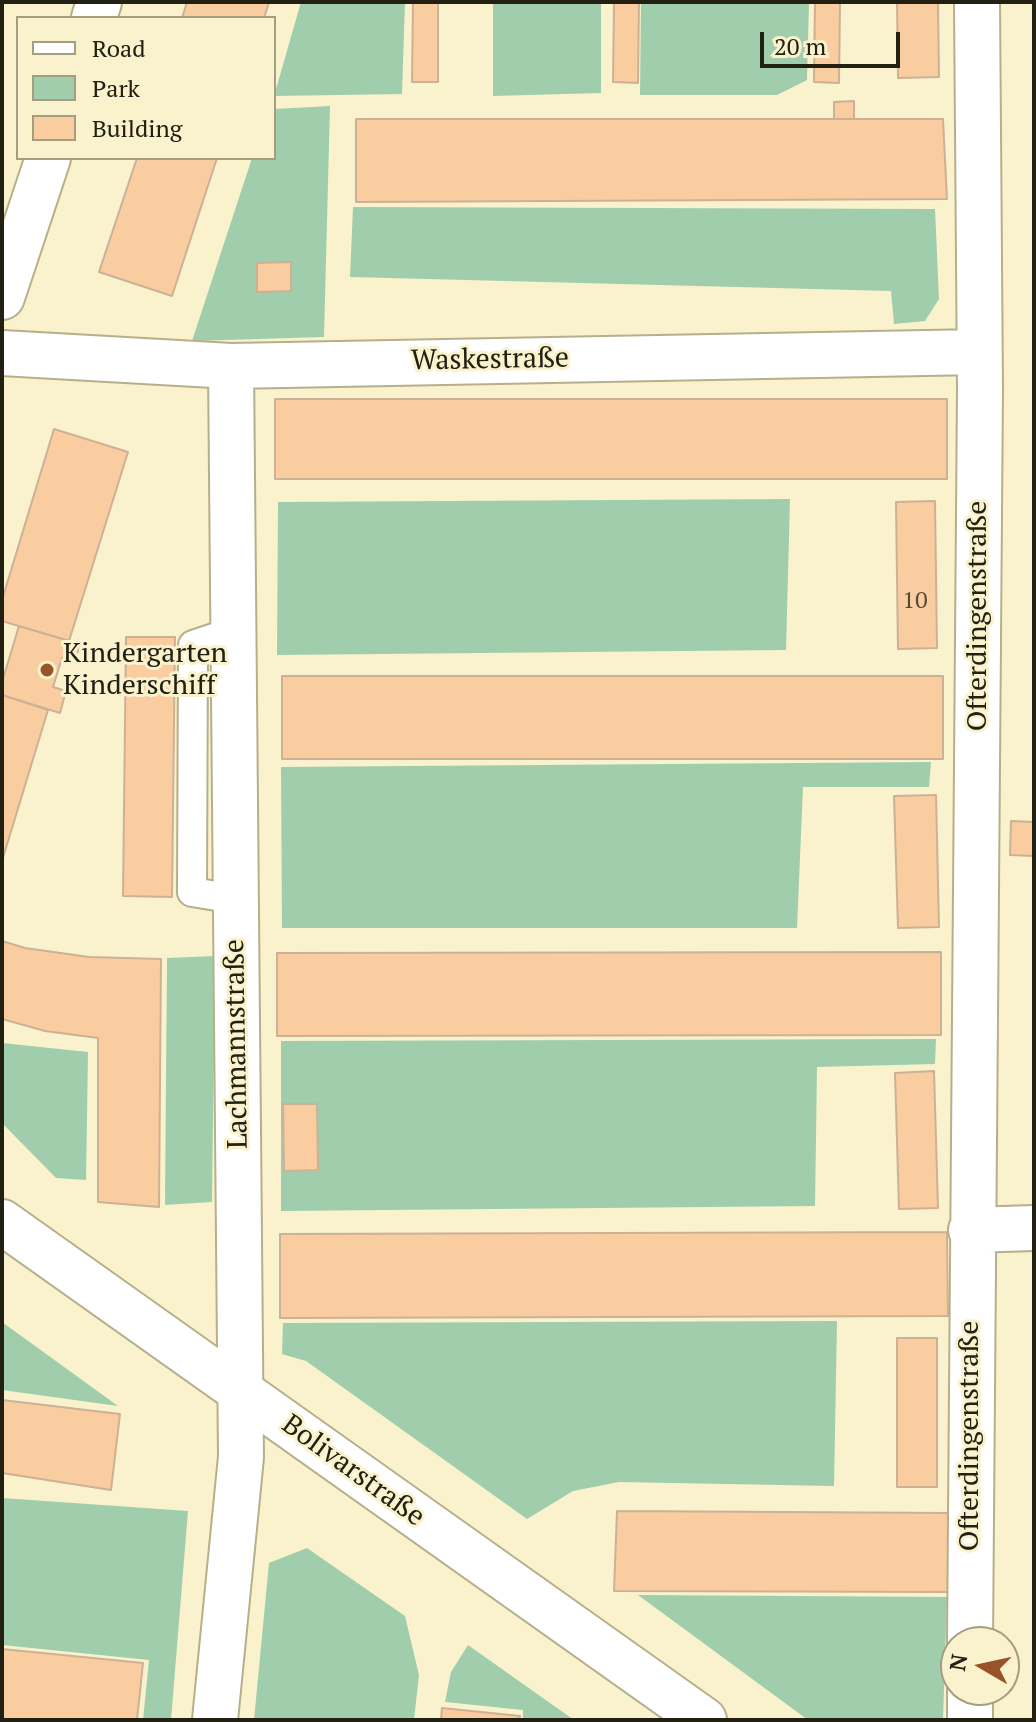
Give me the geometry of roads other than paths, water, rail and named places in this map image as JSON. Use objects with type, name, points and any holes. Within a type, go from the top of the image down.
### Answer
[{"type":"street","name":"Ofterdingenstraße","points":[[970,1626],[979,352],[977,2]]},
{"type":"street","points":[[2,297],[47,160]]},
{"type":"street","name":"Waskestraße","points":[[2,353],[231,366],[979,352]]},
{"type":"street","name":"Lachmannstraße","points":[[215,1720],[238,1507],[240,1389],[231,366]]},
{"type":"street","name":"Bolivarstraße","points":[[2,1222],[704,1720]]},
{"type":"street","points":[[971,1230],[1034,1228]]},
{"type":"place","name":"Kindergarten Kinderschiff","points":[[47,670]]}]
